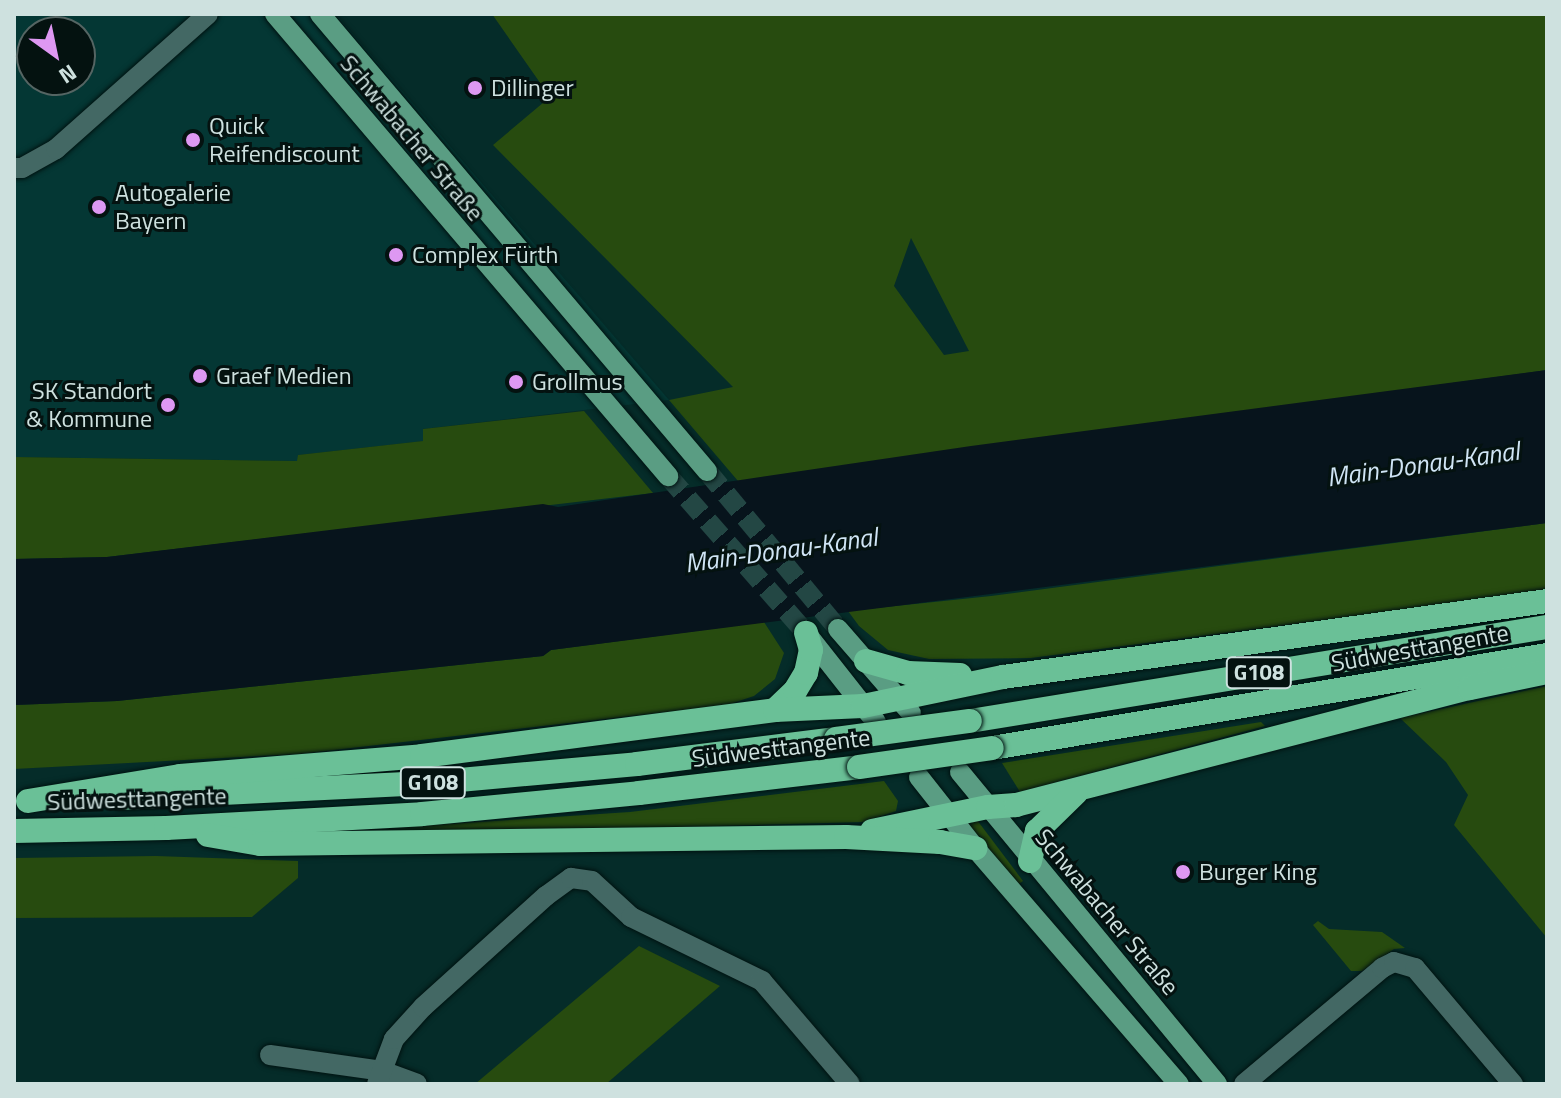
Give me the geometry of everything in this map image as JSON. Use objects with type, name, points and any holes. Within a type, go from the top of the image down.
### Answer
[{"type":"highway","points":[[21,801],[180,776],[422,756],[775,710],[869,714],[1003,677],[1547,601]]},
{"type":"highway","name":"Südwesttangente","points":[[21,801],[426,783],[637,764],[970,721],[1547,627]]},
{"type":"highway","points":[[775,710],[795,691],[806,673],[811,650],[806,633]]},
{"type":"highway","name":"Südwesttangente","points":[[14,831],[166,828],[422,814],[639,793],[992,748],[1547,655]]},
{"type":"highway","points":[[866,661],[908,673],[1003,677]]},
{"type":"highway","points":[[846,837],[988,807],[1016,805],[1470,688],[1547,672]]},
{"type":"highway","points":[[1030,861],[1037,831],[1081,789]]},
{"type":"highway","points":[[166,828],[260,844],[846,837],[940,842],[975,848]]},
{"type":"main road","name":"Schwabacher Straße","points":[[275,14],[668,476]]},
{"type":"main road","name":"Schwabacher Straße","points":[[320,14],[707,471]]},
{"type":"main road","points":[[838,629],[904,706]]},
{"type":"main road","points":[[806,633],[869,714]]},
{"type":"main road","name":"Schwabacher Straße","points":[[960,772],[1030,861],[1217,1084]]},
{"type":"main road","points":[[919,777],[975,848],[1179,1084]]},
{"type":"street","points":[[14,168],[22,168],[56,149],[208,14]]},
{"type":"street","points":[[380,1078],[394,1039],[423,1007],[546,896],[571,878],[592,881],[631,917],[762,981],[850,1084]]},
{"type":"street","points":[[1244,1084],[1382,968],[1394,962],[1415,968],[1513,1084]]},
{"type":"street","points":[[270,1055],[417,1084]]},
{"type":"shaded area","points":[[14,14],[336,14],[669,400],[423,429],[424,441],[299,455],[298,461],[14,457]]},
{"type":"green space","points":[[492,14],[1547,14],[1547,370],[738,481],[669,400],[733,387],[493,145],[550,97]],"holes":[[[911,238],[969,351],[944,355],[894,286]]]},
{"type":"green space","points":[[584,411],[653,493],[107,557],[14,559],[14,457],[297,461],[298,455],[423,441],[423,429]]},
{"type":"green space","points":[[1547,523],[1547,591],[1031,658],[929,659],[888,650],[859,626],[848,611],[991,596]]},
{"type":"green space","points":[[764,622],[784,653],[775,679],[754,696],[727,705],[299,754],[14,769],[14,705],[117,701],[543,656],[551,650]]},
{"type":"green space","points":[[1547,686],[1547,938],[1454,825],[1468,795],[1446,762],[1400,718]]},
{"type":"green space","points":[[1261,722],[1265,726],[1020,792],[1002,763]]},
{"type":"green space","points":[[884,781],[898,801],[896,811],[864,822],[343,836],[342,831],[630,812]]},
{"type":"green space","points":[[977,820],[1023,881],[1019,884],[967,824]]},
{"type":"green space","points":[[156,856],[298,861],[298,878],[252,917],[14,918],[14,858]]},
{"type":"green space","points":[[1318,921],[1329,929],[1382,932],[1405,948],[1394,949],[1362,971],[1351,971],[1313,925]]},
{"type":"green space","points":[[639,946],[720,986],[606,1084],[475,1084]]},
{"type":"water","name":"Main-Donau-Kanal","points":[[1547,370],[1547,523],[551,650],[543,656],[117,701],[14,705],[14,559],[107,557],[543,504],[558,507],[971,446]]},
{"type":"tunnel","points":[[707,471],[838,629]]},
{"type":"tunnel","points":[[668,476],[806,633]]},
{"type":"place","name":"Dillinger","points":[[475,88]]},
{"type":"place","name":"Quick Reifendiscount","points":[[193,140]]},
{"type":"place","name":"Autogalerie Bayern","points":[[99,207]]},
{"type":"place","name":"Complex Fürth","points":[[396,255]]},
{"type":"place","name":"Graef Medien","points":[[200,376]]},
{"type":"place","name":"Grollmus","points":[[516,382]]},
{"type":"place","name":"SK Standort & Kommune","points":[[168,405]]},
{"type":"place","name":"Burger King","points":[[1183,872]]}]
